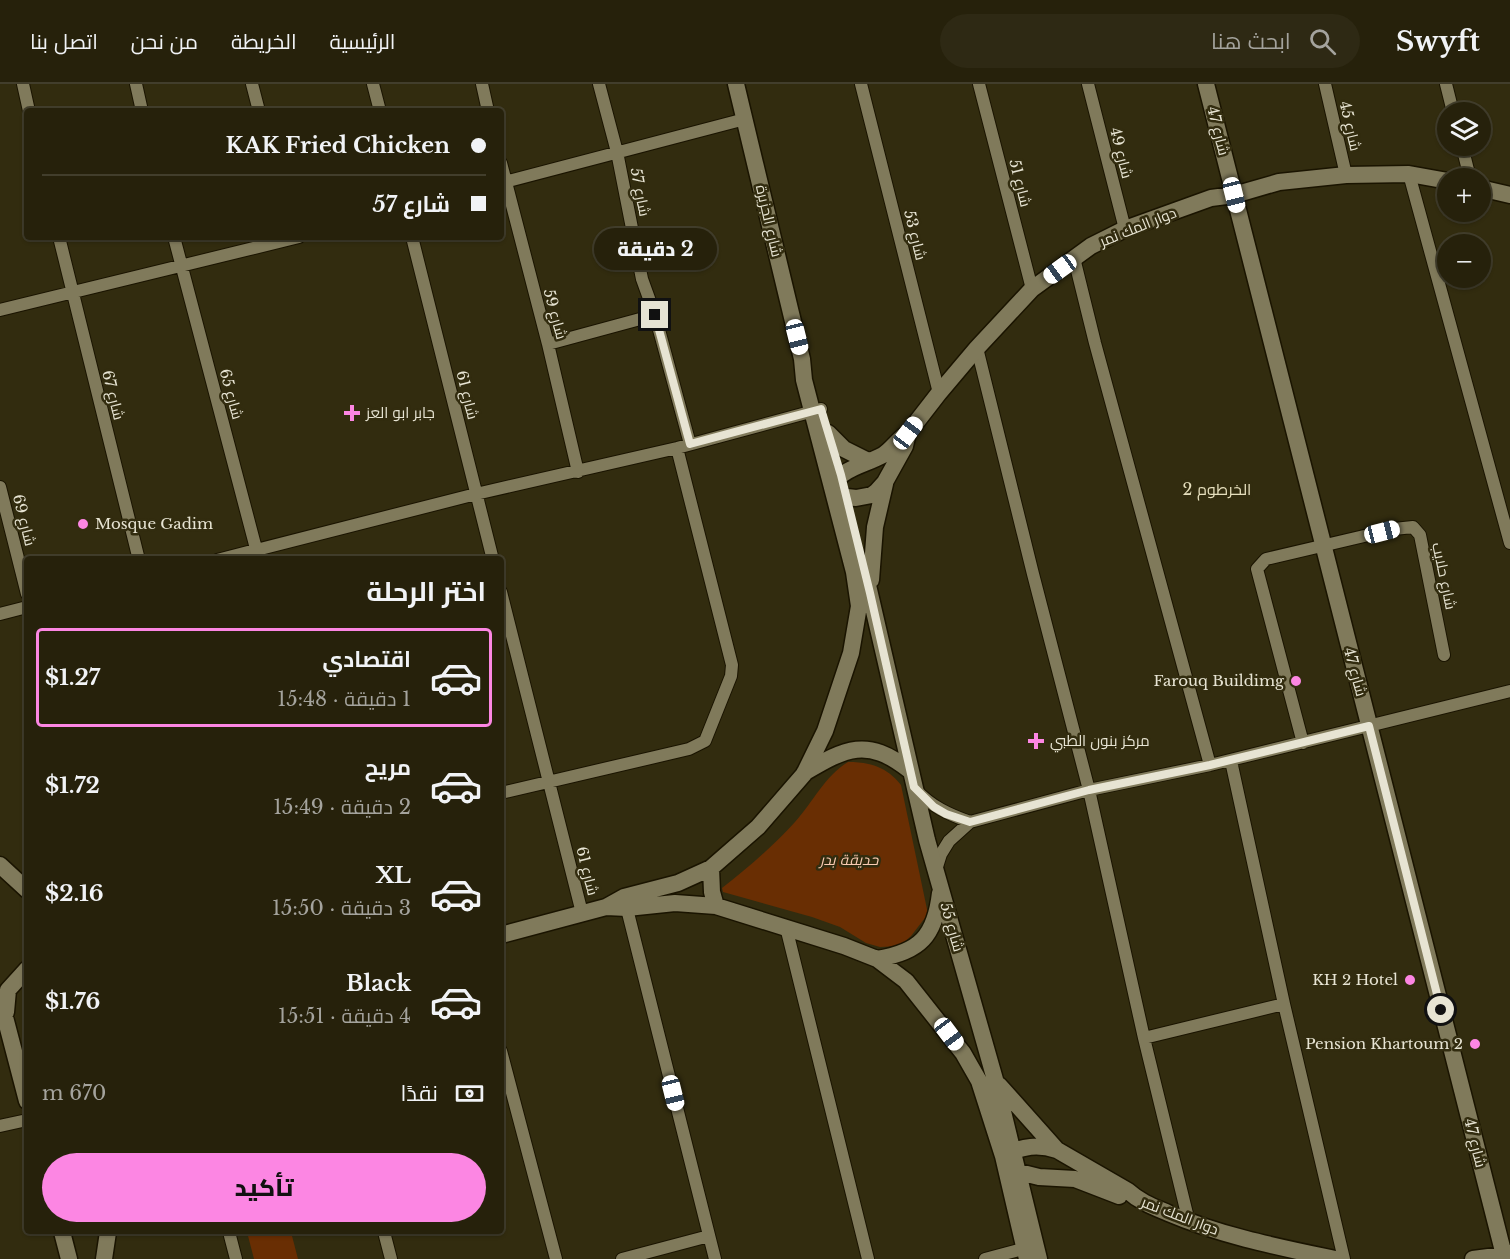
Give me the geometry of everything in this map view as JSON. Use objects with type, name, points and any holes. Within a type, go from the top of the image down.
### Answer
[{"type":"street","points":[[23,84],[28,108]]},
{"type":"street","points":[[136,84],[141,108]]},
{"type":"street","points":[[253,84],[259,108]]},
{"type":"street","points":[[373,84],[379,108]]},
{"type":"street","points":[[482,84],[487,108]]},
{"type":"street","name":"شارع 57","points":[[599,84],[616,152],[642,279],[655,315],[690,444]]},
{"type":"street","name":"شارع الجزيرة","points":[[736,84],[802,359],[804,380],[828,433],[838,488]]},
{"type":"street","name":"شارع 53","points":[[861,84],[939,393]]},
{"type":"street","name":"شارع 51","points":[[979,84],[1032,289]]},
{"type":"street","name":"شارع 49","points":[[1088,84],[1125,229]]},
{"type":"street","name":"شارع 47","points":[[1206,84],[1322,546],[1505,1256]]},
{"type":"street","name":"شارع 45","points":[[1325,84],[1346,175]]},
{"type":"street","points":[[1446,84],[1450,102]]},
{"type":"street","points":[[504,182],[745,119]]},
{"type":"street","points":[[1409,174],[1510,543]]},
{"type":"street","name":"دوار المك نمر","points":[[885,482],[905,446],[908,433],[977,348],[1032,289],[1091,246],[1125,229],[1211,198],[1234,195],[1279,182],[1346,175],[1409,174],[1437,179]]},
{"type":"street","name":"شارع 59","points":[[504,186],[548,344],[578,472]]},
{"type":"street","points":[[1491,191],[1510,195]]},
{"type":"street","name":"شارع 67","points":[[60,240],[138,556]]},
{"type":"street","name":"شارع 65","points":[[175,240],[258,555]]},
{"type":"street","points":[[0,310],[285,240]]},
{"type":"street","name":"شارع 61","points":[[413,240],[492,556]]},
{"type":"street","points":[[1074,258],[1210,765]]},
{"type":"street","points":[[548,344],[655,315]]},
{"type":"street","points":[[977,348],[1089,790],[1144,1038],[1189,1222]]},
{"type":"street","points":[[258,555],[476,494],[677,448],[817,410]]},
{"type":"street","name":"شارع الجزيرة","points":[[817,410],[864,595]]},
{"type":"street","points":[[828,433],[844,449],[868,461]]},
{"type":"street","points":[[838,488],[868,461],[883,455],[908,433]]},
{"type":"street","points":[[504,792],[699,746],[705,741],[731,676],[731,655],[677,448]]},
{"type":"street","points":[[838,488],[872,495],[885,482]]},
{"type":"street","points":[[504,934],[625,902],[678,883],[711,868],[758,827],[804,774],[825,731],[839,692],[864,595],[885,482]]},
{"type":"street","name":"شارع 69","points":[[0,487],[24,582]]},
{"type":"street","name":"شارع حلايب","points":[[1322,546],[1394,529],[1413,527],[1420,535],[1444,655]]},
{"type":"street","points":[[1303,743],[1257,569],[1266,559],[1322,546]]},
{"type":"street","name":"شارع 55","points":[[864,595],[935,871],[996,1083],[1011,1162],[1029,1216],[1032,1253]]},
{"type":"street","points":[[0,614],[24,608]]},
{"type":"street","name":"شارع 61","points":[[504,617],[582,913]]},
{"type":"street","points":[[935,871],[940,854],[949,841],[970,822],[1089,790],[1210,765],[1510,691]]},
{"type":"street","points":[[804,774],[833,756],[850,749],[879,752],[896,759],[909,770]]},
{"type":"street","points":[[1231,760],[1284,1004],[1344,1259]]},
{"type":"street","points":[[914,787],[934,807],[946,814],[970,822]]},
{"type":"street","points":[[0,865],[24,887]]},
{"type":"street","points":[[711,868],[712,892],[716,906]]},
{"type":"street","points":[[877,959],[901,955],[911,950],[926,936],[938,912],[940,887]]},
{"type":"street","points":[[625,902],[716,906],[813,934],[877,959],[906,981],[963,1053],[979,1081],[1011,1162],[1032,1253],[985,1259]]},
{"type":"street","points":[[625,902],[715,1259]]},
{"type":"street","points":[[786,927],[868,1259]]},
{"type":"street","points":[[8,1029],[6,999],[8,990],[24,972]]},
{"type":"street","points":[[0,998],[24,1090]]},
{"type":"street","points":[[1144,1038],[1284,1004]]},
{"type":"street","points":[[504,1062],[556,1259]]},
{"type":"street","points":[[996,1083],[1057,1150]]},
{"type":"street","points":[[0,1126],[24,1121]]},
{"type":"street","name":"دوار المك نمر","points":[[1011,1162],[1035,1145],[1057,1150],[1128,1191],[1137,1200],[1189,1222],[1250,1241],[1335,1259]]},
{"type":"street","points":[[1011,1162],[1049,1178],[1075,1179],[1125,1198],[1137,1200]]},
{"type":"street","points":[[1029,1216],[1035,1194],[1049,1178]]},
{"type":"street","points":[[63,1234],[69,1259]]},
{"type":"street","points":[[104,1259],[108,1234]]},
{"type":"street","points":[[230,1234],[236,1259]]},
{"type":"street","points":[[385,1234],[391,1259]]},
{"type":"street","points":[[622,1259],[709,1236]]},
{"type":"street","points":[[1473,1259],[1505,1256]]},
{"type":"green space","name":"حديقة بدر","points":[[848,762],[878,767],[890,774],[901,785],[928,914],[900,946],[880,947],[866,943],[840,927],[812,917],[723,892],[722,888],[787,831],[833,774]]},
{"type":"green space","points":[[248,1234],[292,1234],[298,1259],[254,1259]]},
{"type":"place","name":"جابر ابو العز","points":[[352,413]]},
{"type":"place","name":"Mosque Gadim","points":[[83,524]]},
{"type":"place","name":"Farouq Buildimg","points":[[1296,681]]},
{"type":"place","name":"مركز بنون الطبي","points":[[1036,741]]},
{"type":"place","name":"KH 2 Hotel","points":[[1410,980]]},
{"type":"place","name":"Pension Khartoum 2","points":[[1475,1044]]},
{"type":"district","name":"الخرطوم 2","points":[[1217,489]]},
{"type":"route","points":[[655,315],[690,444],[821,409],[841,475],[914,787],[923,798],[946,814],[970,822],[1089,790],[1210,765],[1369,726],[1441,1010]]}]
